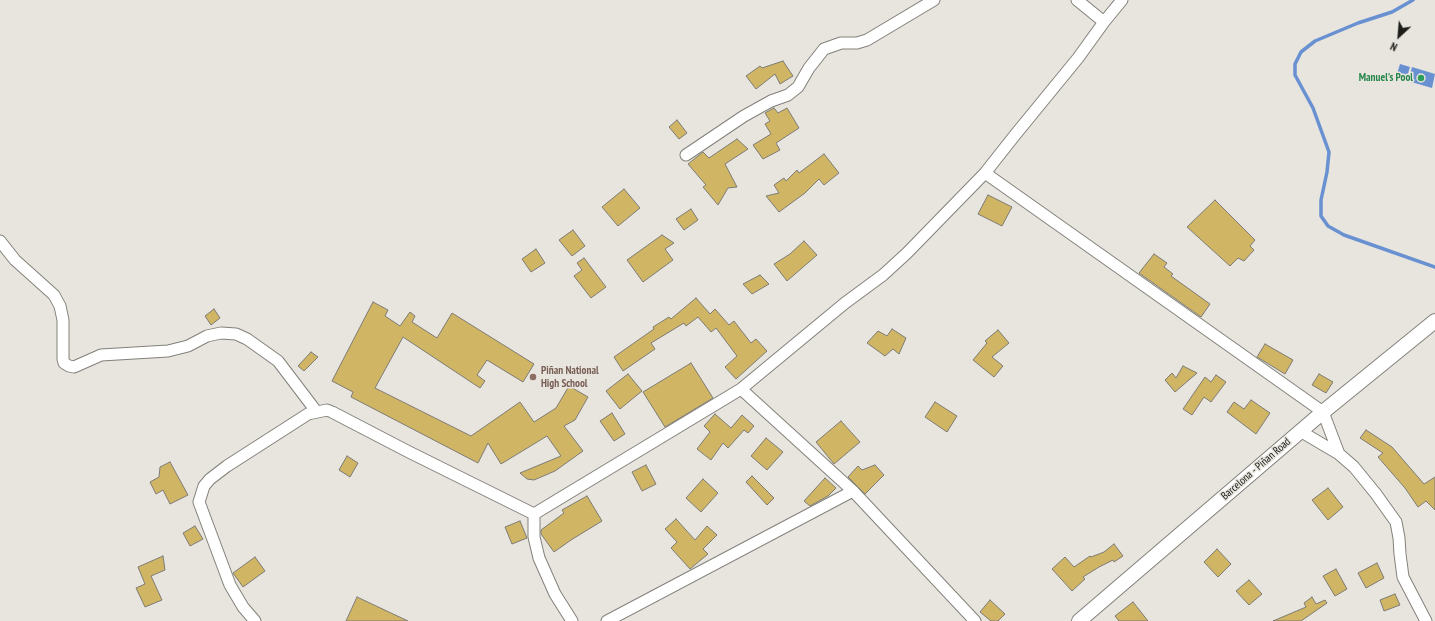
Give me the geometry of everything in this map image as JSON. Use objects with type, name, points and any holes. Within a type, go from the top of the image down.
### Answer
[{"type":"main road","name":"Barcelona - Piñan Road","points":[[1079,621],[1323,412],[1435,321]]},
{"type":"street","points":[[686,155],[744,116],[771,101],[788,95],[798,87],[809,68],[824,49],[841,43],[857,43],[867,40],[934,0]]},
{"type":"street","points":[[1077,0],[1104,22]]},
{"type":"street","points":[[534,514],[741,389],[845,303],[883,275],[907,253],[986,173],[1078,58],[1122,0]]},
{"type":"street","points":[[986,173],[1323,412],[1339,454]]},
{"type":"street","points":[[0,240],[15,260],[54,295],[60,306],[63,320],[63,359],[64,363],[69,366],[74,367],[101,355],[168,351],[188,346],[207,336],[222,333],[236,334],[247,339],[278,361],[316,411]]},
{"type":"street","points":[[741,389],[853,491],[975,621]]},
{"type":"street","points":[[255,621],[243,606],[230,585],[199,502],[204,486],[210,479],[227,466],[308,414],[316,411],[327,410],[332,412],[534,514]]},
{"type":"street","points":[[1300,432],[1339,454],[1354,467],[1396,522],[1400,538],[1400,554],[1403,577],[1426,621]]},
{"type":"street","points":[[607,621],[853,491]]},
{"type":"street","points":[[534,514],[534,537],[539,558],[555,594],[572,621]]},
{"type":"water","points":[[1400,64],[1410,67],[1406,80],[1396,77]]},
{"type":"water","name":"Manuel's Pool","points":[[1412,67],[1435,74],[1432,88],[1408,81]]},
{"type":"building","points":[[783,61],[793,76],[780,84],[775,74],[756,89],[746,76],[760,66],[762,68]]},
{"type":"building","points":[[774,108],[778,113],[787,108],[799,128],[776,143],[780,150],[763,159],[753,145],[771,134],[765,124],[770,121],[765,113]]},
{"type":"building","points":[[677,120],[687,133],[679,139],[669,127]]},
{"type":"building","points":[[737,139],[748,149],[725,164],[737,187],[728,188],[718,205],[703,187],[706,185],[688,164],[703,152],[709,158]]},
{"type":"building","points":[[824,154],[839,173],[824,185],[819,179],[805,193],[779,212],[766,196],[779,193],[774,185],[784,178],[786,181],[797,170],[799,173]]},
{"type":"building","points":[[624,189],[640,208],[618,226],[602,207]]},
{"type":"building","points":[[988,195],[1012,207],[1002,226],[978,214]]},
{"type":"building","points":[[1215,200],[1255,240],[1250,246],[1254,250],[1244,261],[1238,258],[1230,266],[1187,227]]},
{"type":"building","points":[[691,209],[698,220],[684,230],[676,219]]},
{"type":"building","points":[[573,230],[585,246],[572,256],[559,240]]},
{"type":"building","points":[[662,235],[674,243],[665,249],[673,260],[643,282],[627,260]]},
{"type":"building","points":[[804,241],[817,255],[787,281],[774,264],[790,254]]},
{"type":"building","points":[[536,249],[545,263],[531,272],[522,259]]},
{"type":"building","points":[[1154,254],[1167,263],[1164,267],[1173,274],[1171,276],[1210,304],[1201,317],[1139,273]]},
{"type":"building","points":[[584,258],[606,287],[591,298],[574,276],[582,270],[577,263]]},
{"type":"building","points":[[760,275],[769,284],[752,294],[743,284]]},
{"type":"building","points":[[696,298],[710,314],[715,309],[729,325],[734,321],[751,343],[756,339],[767,351],[736,379],[725,367],[737,356],[716,328],[711,332],[698,317],[686,326],[684,323],[651,343],[655,349],[623,371],[614,357],[654,329],[653,327],[669,317],[671,319]]},
{"type":"building","points":[[373,302],[388,310],[385,316],[400,326],[410,312],[415,316],[412,322],[437,338],[452,313],[534,364],[523,382],[487,360],[477,375],[485,381],[480,388],[403,337],[375,388],[471,436],[520,402],[534,422],[556,408],[569,386],[588,397],[575,420],[564,426],[583,451],[555,471],[534,480],[527,479],[520,473],[561,456],[547,436],[501,464],[488,443],[478,463],[351,397],[353,392],[332,381]]},
{"type":"building","points":[[214,309],[220,318],[211,325],[205,316]]},
{"type":"building","points":[[892,329],[906,338],[899,354],[893,349],[885,356],[867,343],[878,331],[887,336]]},
{"type":"building","points":[[998,330],[1009,343],[992,357],[1003,366],[994,377],[973,360],[987,343],[985,341]]},
{"type":"building","points":[[1265,344],[1293,360],[1285,374],[1257,357]]},
{"type":"building","points":[[311,352],[318,357],[304,371],[298,366]]},
{"type":"building","points":[[691,363],[713,398],[665,427],[643,392]]},
{"type":"building","points":[[1183,366],[1197,373],[1175,392],[1165,380],[1172,373],[1176,378]]},
{"type":"building","points":[[628,374],[642,391],[620,409],[606,391]]},
{"type":"building","points":[[1319,374],[1333,382],[1326,393],[1312,385]]},
{"type":"building","points":[[1216,375],[1226,382],[1211,402],[1204,397],[1192,415],[1183,409],[1205,377],[1211,382]]},
{"type":"building","points":[[1251,400],[1270,413],[1256,434],[1227,412],[1234,402],[1244,409]]},
{"type":"building","points":[[935,402],[957,416],[947,432],[925,417]]},
{"type":"building","points":[[612,413],[625,434],[614,441],[600,421]]},
{"type":"building","points":[[715,414],[731,428],[742,415],[754,426],[748,433],[744,430],[728,448],[723,443],[711,460],[697,449],[710,432],[704,426]]},
{"type":"building","points":[[841,421],[860,442],[834,464],[816,442]]},
{"type":"building","points":[[1366,430],[1392,447],[1424,484],[1435,477],[1435,510],[1426,501],[1418,507],[1405,488],[1378,457],[1383,453],[1360,438]]},
{"type":"building","points":[[766,438],[783,452],[767,470],[751,456]]},
{"type":"building","points":[[347,456],[358,463],[350,477],[339,470]]},
{"type":"building","points":[[170,462],[188,495],[170,504],[163,490],[156,494],[150,482],[159,477],[160,467]]},
{"type":"building","points":[[646,465],[656,484],[642,491],[632,472]]},
{"type":"building","points":[[875,465],[884,475],[865,494],[848,477],[858,466],[862,470]]},
{"type":"building","points":[[752,476],[774,498],[767,505],[746,482]]},
{"type":"building","points":[[825,478],[836,488],[828,496],[810,506],[804,501]]},
{"type":"building","points":[[703,479],[718,493],[701,512],[686,498]]},
{"type":"building","points":[[1328,488],[1343,507],[1328,520],[1312,500]]},
{"type":"building","points":[[587,496],[602,521],[554,552],[541,534],[541,530],[564,513],[562,510]]},
{"type":"building","points":[[676,519],[695,540],[707,526],[717,535],[703,549],[708,554],[690,569],[671,548],[677,542],[665,529]]},
{"type":"building","points":[[520,521],[527,538],[512,544],[505,527]]},
{"type":"building","points":[[195,526],[203,539],[190,546],[183,533]]},
{"type":"building","points":[[1114,544],[1123,556],[1114,562],[1113,560],[1099,567],[1083,577],[1085,579],[1072,591],[1052,569],[1065,557],[1074,567],[1090,556],[1091,557],[1104,552]]},
{"type":"building","points":[[1217,549],[1231,564],[1218,577],[1204,562]]},
{"type":"building","points":[[163,556],[165,570],[151,576],[162,600],[145,607],[136,588],[145,584],[138,567]]},
{"type":"building","points":[[255,557],[265,571],[243,587],[233,573]]},
{"type":"building","points":[[1377,563],[1384,578],[1366,588],[1358,573]]},
{"type":"building","points":[[1336,569],[1347,589],[1335,596],[1323,576]]},
{"type":"building","points":[[1249,580],[1262,594],[1249,605],[1236,591]]},
{"type":"building","points":[[1395,594],[1400,605],[1384,611],[1380,600]]},
{"type":"building","points":[[357,597],[408,621],[346,621]]},
{"type":"building","points":[[1312,597],[1316,604],[1325,600],[1327,603],[1301,621],[1273,621],[1306,607],[1304,603]]},
{"type":"building","points":[[990,600],[1005,614],[998,621],[991,621],[980,612]]},
{"type":"building","points":[[1133,602],[1148,621],[1119,621],[1115,616]]},
{"type":"waterway","points":[[1413,0],[1392,12],[1358,23],[1315,41],[1301,52],[1295,64],[1295,75],[1313,108],[1329,152],[1327,172],[1321,200],[1321,216],[1328,226],[1344,235],[1435,267]]},
{"type":"place","name":"Manuel's Pool","points":[[1421,78]]},
{"type":"place","name":"Piñan National High School","points":[[533,377]]}]
